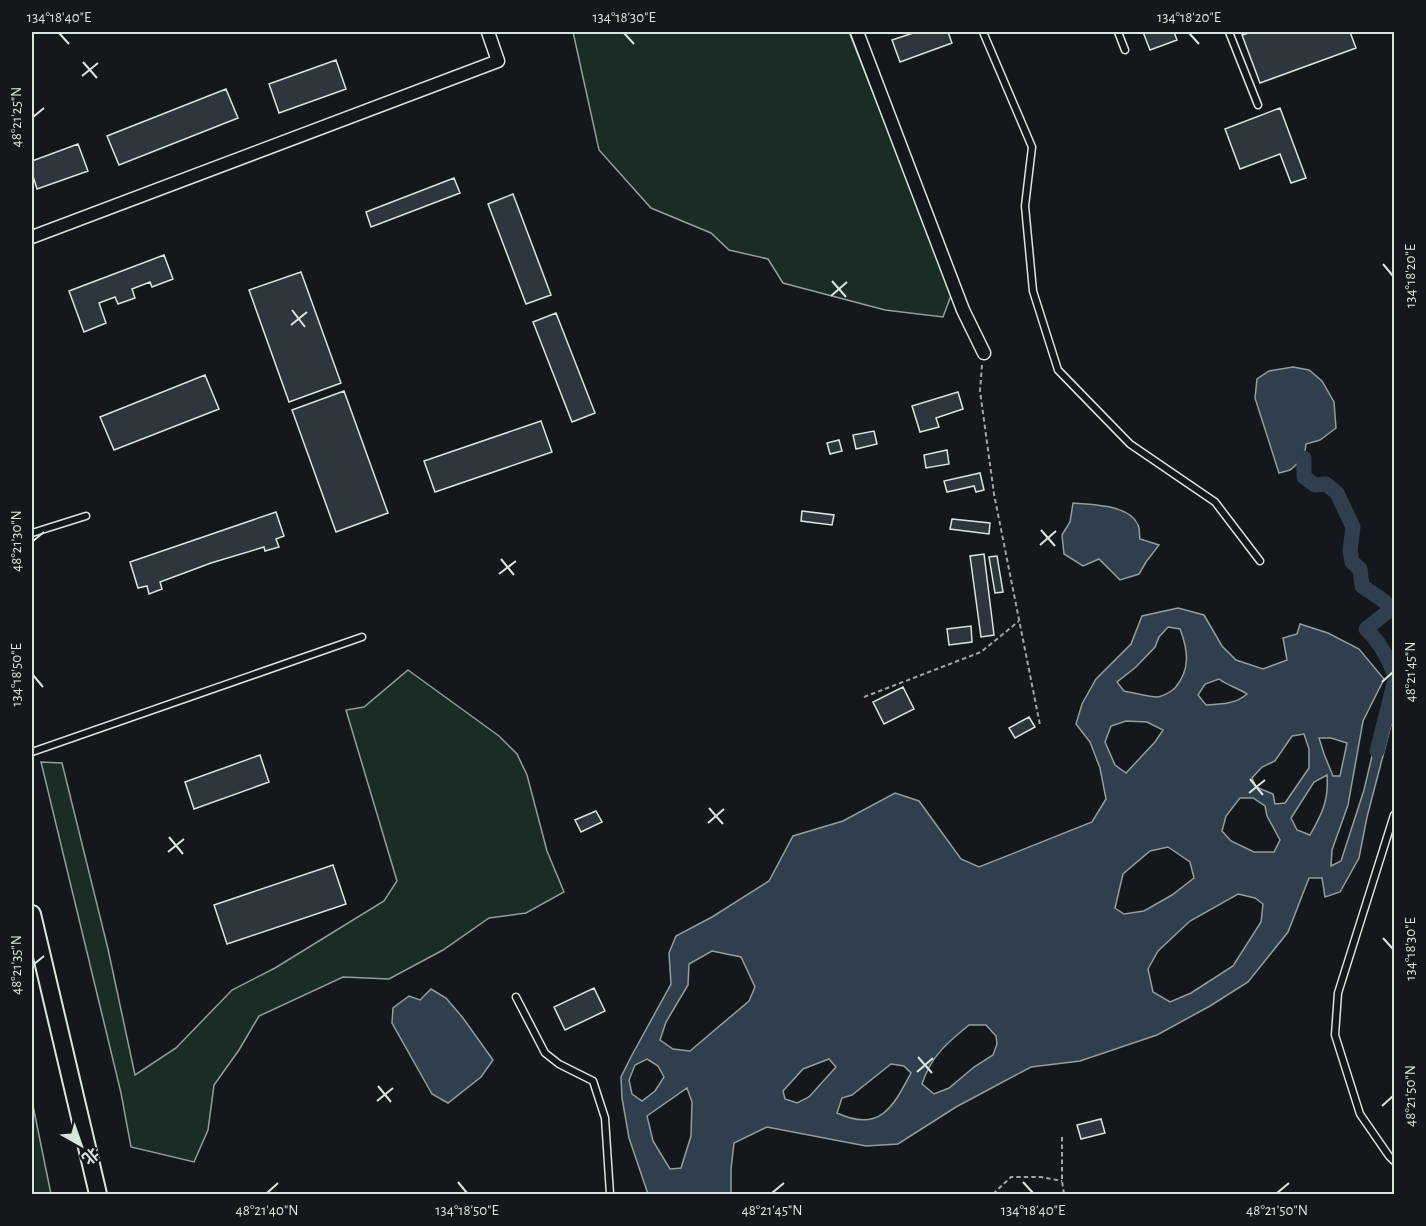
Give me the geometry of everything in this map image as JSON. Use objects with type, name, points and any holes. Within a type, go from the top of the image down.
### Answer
[{"type":"street","points":[[32,237],[498,61],[488,32]]},
{"type":"street","points":[[857,32],[963,310],[984,353]]},
{"type":"street","points":[[32,914],[98,1194]]},
{"type":"lane","points":[[983,32],[1032,147],[1025,206],[1033,291],[1058,370],[1130,444],[1215,502],[1260,561]]},
{"type":"lane","points":[[1118,32],[1125,50]]},
{"type":"lane","points":[[1229,32],[1258,105]]},
{"type":"lane","points":[[32,533],[86,516]]},
{"type":"lane","points":[[32,752],[362,637]]},
{"type":"lane","points":[[1395,815],[1338,993],[1335,1035],[1360,1114],[1389,1156],[1395,1161]]},
{"type":"lane","points":[[516,998],[545,1053],[559,1064],[593,1081],[605,1118],[610,1194]]},
{"type":"path","points":[[984,353],[980,391],[994,494],[1040,725]]},
{"type":"path","points":[[864,697],[981,652],[1019,620]]},
{"type":"path","points":[[1062,1137],[1062,1181],[1065,1194]]},
{"type":"path","points":[[993,1194],[1011,1177],[1041,1177],[1062,1181]]},
{"type":"green space","points":[[573,32],[849,32],[952,293],[943,317],[885,310],[783,283],[768,259],[729,250],[711,233],[651,208],[599,150]]},
{"type":"green space","points":[[408,670],[499,736],[517,754],[527,775],[547,851],[564,892],[526,913],[489,918],[443,950],[389,979],[343,977],[259,1016],[239,1050],[214,1085],[208,1130],[194,1162],[131,1147],[121,1093],[41,762],[62,763],[108,949],[135,1075],[176,1048],[232,990],[275,968],[384,901],[397,881],[346,710],[364,707]]},
{"type":"green space","points":[[32,1101],[51,1194],[32,1194]]},
{"type":"water","points":[[1293,367],[1309,370],[1322,381],[1334,402],[1336,428],[1320,440],[1306,444],[1304,458],[1290,470],[1279,473],[1255,398],[1257,379],[1269,371]]},
{"type":"water","points":[[1073,503],[1099,505],[1127,513],[1138,525],[1140,539],[1159,545],[1139,574],[1120,580],[1099,559],[1083,566],[1064,554],[1062,535],[1070,522]]},
{"type":"water","points":[[1178,608],[1204,615],[1222,646],[1236,660],[1263,669],[1287,660],[1283,638],[1297,634],[1300,624],[1328,633],[1359,649],[1384,679],[1363,721],[1348,805],[1332,850],[1331,866],[1341,861],[1380,732],[1391,725],[1367,817],[1359,858],[1340,892],[1325,897],[1322,878],[1309,878],[1288,932],[1248,982],[1157,1035],[1080,1061],[1031,1067],[956,1107],[898,1144],[866,1146],[767,1127],[734,1143],[731,1194],[648,1194],[629,1138],[621,1077],[671,984],[669,953],[676,936],[712,917],[769,881],[793,836],[843,821],[895,793],[919,801],[961,859],[979,867],[1092,822],[1106,799],[1100,768],[1090,742],[1076,724],[1082,704],[1096,679],[1131,644],[1142,616]],"holes":[[[1168,627],[1180,629],[1186,652],[1186,667],[1180,681],[1171,691],[1158,697],[1124,691],[1117,682],[1136,667],[1155,647],[1159,637]],[[1219,679],[1247,694],[1233,702],[1206,705],[1198,695],[1205,684]],[[1126,721],[1147,722],[1163,730],[1126,773],[1115,765],[1105,742],[1111,726]],[[1304,734],[1309,749],[1309,768],[1285,803],[1275,804],[1273,794],[1256,787],[1252,778],[1262,767],[1275,761],[1292,736]],[[1319,738],[1331,738],[1347,743],[1340,776],[1333,776]],[[1327,775],[1326,799],[1310,835],[1297,830],[1291,818],[1314,782]],[[1240,798],[1253,798],[1265,806],[1267,816],[1280,840],[1274,852],[1254,852],[1231,841],[1222,831],[1226,816]],[[1168,847],[1190,862],[1194,878],[1172,895],[1144,911],[1124,914],[1115,908],[1123,874],[1150,851]],[[1238,894],[1255,898],[1263,904],[1261,922],[1233,966],[1191,993],[1170,1002],[1153,992],[1148,969],[1158,951],[1190,921]],[[712,951],[741,957],[755,987],[749,1001],[690,1051],[673,1049],[660,1040],[666,1022],[688,985],[689,964]],[[969,1025],[986,1025],[996,1036],[997,1044],[993,1055],[974,1067],[949,1088],[934,1094],[922,1084],[930,1066],[947,1044]],[[647,1059],[658,1066],[664,1077],[655,1091],[642,1101],[632,1094],[629,1080],[635,1065]],[[829,1059],[836,1067],[809,1097],[797,1103],[785,1099],[783,1091],[803,1069]],[[891,1064],[904,1066],[911,1073],[891,1106],[875,1118],[864,1120],[837,1113],[842,1098],[852,1095]],[[687,1088],[692,1102],[691,1136],[681,1168],[670,1169],[653,1141],[647,1116]]]},
{"type":"water","points":[[431,989],[446,998],[493,1060],[481,1077],[448,1103],[432,1094],[392,1023],[393,1008],[409,996],[420,1000]]},
{"type":"building","points":[[916,32],[948,32],[952,43],[900,62],[892,40]]},
{"type":"building","points":[[1143,32],[1174,32],[1177,40],[1150,50]]},
{"type":"building","points":[[1252,32],[1350,32],[1356,48],[1260,83],[1242,35]]},
{"type":"building","points":[[336,60],[346,89],[279,113],[269,84]]},
{"type":"building","points":[[226,89],[238,118],[119,165],[107,136]]},
{"type":"building","points":[[1280,108],[1306,178],[1291,183],[1280,154],[1240,169],[1225,129]]},
{"type":"building","points":[[78,144],[88,171],[37,189],[32,173],[32,161]]},
{"type":"building","points":[[454,178],[460,193],[371,227],[366,212]]},
{"type":"building","points":[[513,194],[551,295],[526,304],[488,204]]},
{"type":"building","points":[[164,255],[173,279],[152,287],[150,282],[132,289],[135,298],[118,304],[115,297],[99,303],[106,323],[84,332],[69,291]]},
{"type":"building","points":[[301,272],[341,383],[289,402],[249,290]]},
{"type":"building","points":[[556,313],[595,413],[572,422],[533,322]]},
{"type":"building","points":[[205,375],[219,409],[114,450],[100,417]]},
{"type":"building","points":[[344,391],[388,513],[336,532],[292,410]]},
{"type":"building","points":[[958,392],[963,409],[936,418],[939,427],[920,432],[912,406]]},
{"type":"building","points":[[541,421],[552,452],[435,492],[424,461]]},
{"type":"building","points":[[874,431],[877,444],[856,449],[853,435]]},
{"type":"building","points":[[839,440],[842,451],[830,454],[827,443]]},
{"type":"building","points":[[947,450],[949,464],[926,468],[924,455]]},
{"type":"building","points":[[980,473],[984,490],[976,492],[974,486],[947,492],[944,481]]},
{"type":"building","points":[[802,511],[834,515],[832,525],[801,521]]},
{"type":"building","points":[[276,512],[284,536],[276,539],[279,547],[265,551],[264,547],[211,563],[160,582],[162,589],[149,594],[147,586],[138,588],[130,562]]},
{"type":"building","points":[[952,519],[990,523],[989,534],[950,529]]},
{"type":"building","points":[[984,554],[994,635],[981,637],[970,556]]},
{"type":"building","points":[[997,556],[1003,592],[995,593],[989,557]]},
{"type":"building","points":[[971,626],[972,642],[949,645],[947,629]]},
{"type":"building","points":[[903,687],[914,709],[884,724],[873,702]]},
{"type":"building","points":[[1029,717],[1035,727],[1015,738],[1009,728]]},
{"type":"building","points":[[260,755],[269,782],[194,809],[185,782]]},
{"type":"building","points":[[596,811],[602,822],[581,832],[575,820]]},
{"type":"building","points":[[333,865],[346,904],[227,944],[214,905]]},
{"type":"building","points":[[594,988],[605,1011],[565,1030],[554,1007]]},
{"type":"building","points":[[1101,1119],[1105,1133],[1081,1139],[1077,1125]]},
{"type":"waterway","points":[[1304,458],[1304,477],[1315,485],[1326,484],[1337,493],[1353,527],[1350,550],[1352,562],[1360,569],[1362,586],[1384,601],[1391,609],[1366,629],[1375,638],[1394,673]]},
{"type":"waterway","points":[[1377,751],[1394,684]]}]
